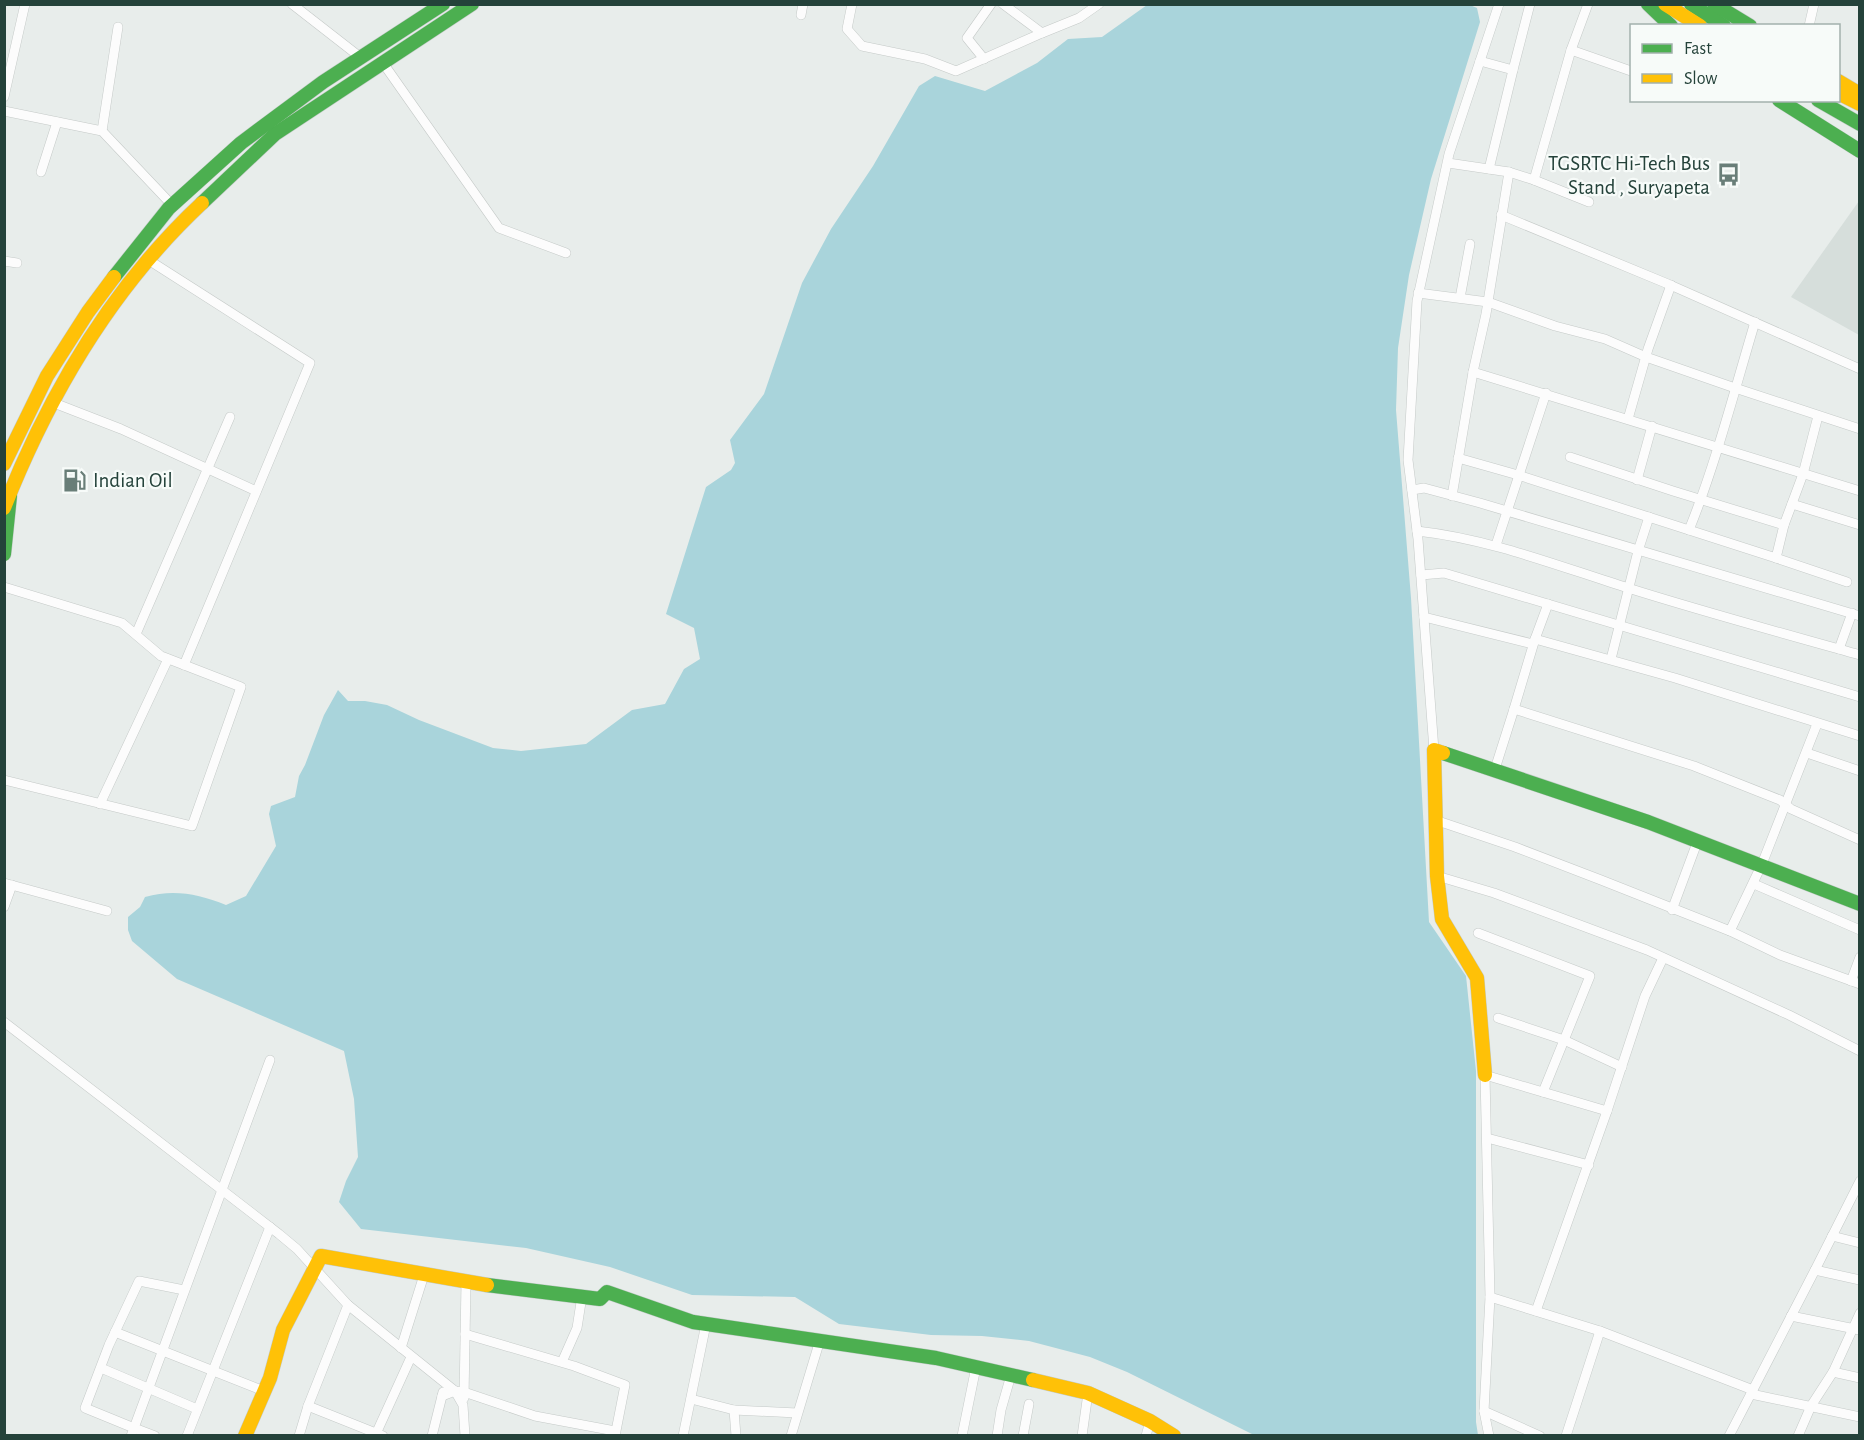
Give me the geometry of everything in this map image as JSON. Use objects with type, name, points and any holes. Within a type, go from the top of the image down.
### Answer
[{"type":"main road","points":[[4,464],[47,376],[88,312],[130,254],[172,205],[241,144],[322,82],[443,4]]},
{"type":"main road","points":[[4,508],[26,453],[54,403],[106,313],[147,259],[186,218],[275,134],[472,4]]},
{"type":"main road","points":[[1648,4],[1669,24]]},
{"type":"main road","points":[[1665,4],[1697,24]]},
{"type":"main road","points":[[1691,4],[1721,24]]},
{"type":"main road","points":[[1714,4],[1747,24]]},
{"type":"main road","points":[[1840,82],[1860,94]]},
{"type":"main road","points":[[1840,94],[1860,104]]},
{"type":"main road","points":[[1782,102],[1860,151]]},
{"type":"main road","points":[[1822,102],[1860,124]]},
{"type":"main road","points":[[4,554],[12,485]]},
{"type":"main road","points":[[1485,1076],[1477,978],[1442,919],[1437,876],[1434,750],[1698,840],[1860,904]]},
{"type":"main road","points":[[245,1436],[270,1378],[283,1330],[321,1256],[466,1282],[600,1299],[607,1292],[693,1322],[936,1358],[1088,1393],[1149,1421],[1174,1436]]},
{"type":"street","points":[[4,97],[25,4]]},
{"type":"street","points":[[292,4],[360,57]]},
{"type":"street","points":[[801,15],[803,4]]},
{"type":"street","points":[[852,4],[847,29],[862,46],[924,59],[956,71],[1080,18],[1099,4]]},
{"type":"street","points":[[984,59],[967,38],[991,4]]},
{"type":"street","points":[[1003,4],[1042,33]]},
{"type":"street","points":[[1434,750],[1421,575],[1408,460],[1418,293],[1448,163],[1499,4]]},
{"type":"street","points":[[1489,169],[1530,4]]},
{"type":"street","points":[[1534,180],[1571,50],[1588,4]]},
{"type":"street","points":[[1809,24],[1814,4]]},
{"type":"street","points":[[102,131],[118,27]]},
{"type":"street","points":[[1571,50],[1630,71]]},
{"type":"street","points":[[1480,61],[1513,69]]},
{"type":"street","points":[[383,63],[499,228],[566,253]]},
{"type":"street","points":[[4,111],[102,131],[172,205]]},
{"type":"street","points":[[41,172],[57,122]]},
{"type":"street","points":[[1448,163],[1509,172],[1589,202]]},
{"type":"street","points":[[1452,496],[1473,372],[1488,302],[1509,172]]},
{"type":"street","points":[[1501,215],[1671,285],[1860,369]]},
{"type":"street","points":[[1460,298],[1470,244]]},
{"type":"street","points":[[147,259],[310,363],[184,665]]},
{"type":"street","points":[[4,261],[17,263]]},
{"type":"street","points":[[1628,419],[1646,357],[1671,285]]},
{"type":"street","points":[[1418,293],[1488,302],[1555,326],[1605,339],[1646,357],[1860,429]]},
{"type":"street","points":[[1689,530],[1718,447],[1755,322]]},
{"type":"street","points":[[1473,372],[1860,492]]},
{"type":"street","points":[[1496,545],[1546,393]]},
{"type":"street","points":[[54,403],[121,429],[256,491]]},
{"type":"street","points":[[1776,558],[1784,525],[1803,474],[1818,416]]},
{"type":"street","points":[[136,634],[230,417]]},
{"type":"street","points":[[1637,480],[1652,426]]},
{"type":"street","points":[[1570,457],[1784,525]]},
{"type":"street","points":[[1458,458],[1518,475],[1847,582]]},
{"type":"street","points":[[1412,489],[1424,488],[1856,615],[1839,649]]},
{"type":"street","points":[[1792,504],[1860,525]]},
{"type":"street","points":[[1611,659],[1628,588],[1649,517]]},
{"type":"street","points":[[1417,531],[1446,534],[1496,545],[1628,588],[1860,655]]},
{"type":"street","points":[[1421,575],[1444,573],[1860,697]]},
{"type":"street","points":[[4,587],[122,623],[161,656],[241,687],[192,826],[4,780]]},
{"type":"street","points":[[1495,769],[1548,604]]},
{"type":"street","points":[[1424,617],[1611,659],[1860,736]]},
{"type":"street","points":[[100,804],[168,659]]},
{"type":"street","points":[[1514,709],[1694,766],[1780,800],[1791,809],[1860,840]]},
{"type":"street","points":[[1730,931],[1754,884],[1817,724]]},
{"type":"street","points":[[1807,753],[1860,771]]},
{"type":"street","points":[[1435,820],[1515,847],[1730,931],[1780,955],[1855,983],[1860,957]]},
{"type":"street","points":[[1672,910],[1698,840]]},
{"type":"street","points":[[1437,876],[1494,893],[1663,958],[1789,1015],[1860,1051]]},
{"type":"street","points":[[4,907],[8,884],[106,911]]},
{"type":"street","points":[[1754,884],[1860,930]]},
{"type":"street","points":[[1478,933],[1590,976],[1543,1092]]},
{"type":"street","points":[[1536,1311],[1589,1165],[1645,996],[1663,958]]},
{"type":"street","points":[[1498,1018],[1564,1040],[1622,1067]]},
{"type":"street","points":[[4,1022],[297,1249],[348,1305],[446,1384],[460,1392],[535,1416],[615,1433],[625,1385],[562,1362],[465,1334]]},
{"type":"street","points":[[132,1432],[270,1060]]},
{"type":"street","points":[[1489,1436],[1484,1411],[1490,1297],[1485,1076],[1607,1111]]},
{"type":"street","points":[[1487,1138],[1589,1165]]},
{"type":"street","points":[[1729,1436],[1832,1236],[1855,1200],[1860,1181]]},
{"type":"street","points":[[187,1436],[270,1227]]},
{"type":"street","points":[[1832,1236],[1860,1243]]},
{"type":"street","points":[[1815,1270],[1860,1280]]},
{"type":"street","points":[[401,1348],[424,1275]]},
{"type":"street","points":[[154,1436],[132,1432],[86,1408],[115,1332],[139,1281],[184,1290]]},
{"type":"street","points":[[465,1436],[460,1392],[465,1334],[466,1282]]},
{"type":"street","points":[[562,1362],[577,1328],[582,1296]]},
{"type":"street","points":[[1490,1297],[1600,1331],[1752,1392],[1860,1417]]},
{"type":"street","points":[[299,1436],[308,1406],[348,1305]]},
{"type":"street","points":[[1797,1436],[1811,1406],[1833,1372],[1856,1329],[1860,1313]]},
{"type":"street","points":[[1791,1316],[1856,1329]]},
{"type":"street","points":[[683,1436],[706,1324]]},
{"type":"street","points":[[1566,1436],[1600,1331]]},
{"type":"street","points":[[115,1332],[264,1391]]},
{"type":"street","points":[[791,1436],[796,1413],[820,1341]]},
{"type":"street","points":[[308,1406],[378,1435],[411,1357]]},
{"type":"street","points":[[962,1436],[976,1367]]},
{"type":"street","points":[[101,1368],[196,1409]]},
{"type":"street","points":[[1833,1372],[1860,1378]]},
{"type":"street","points":[[997,1436],[1001,1410],[1011,1375]]},
{"type":"street","points":[[432,1436],[446,1384]]},
{"type":"street","points":[[442,1396],[460,1392]]},
{"type":"street","points":[[1082,1436],[1088,1393]]},
{"type":"street","points":[[691,1399],[734,1410],[796,1413]]},
{"type":"street","points":[[1023,1436],[1029,1404]]},
{"type":"street","points":[[734,1410],[736,1436]]},
{"type":"street","points":[[1484,1411],[1540,1436]]},
{"type":"street","points":[[1146,1436],[1149,1421]]},
{"type":"shaded area","points":[[1859,201],[1859,335],[1791,297]]},
{"type":"water","points":[[1147,5],[1470,5],[1477,8],[1480,22],[1431,179],[1409,275],[1398,348],[1396,410],[1411,598],[1429,922],[1466,976],[1476,1071],[1476,1422],[1478,1435],[1254,1435],[1127,1372],[1090,1357],[1029,1341],[982,1336],[931,1335],[839,1324],[795,1297],[692,1295],[610,1267],[526,1248],[361,1229],[339,1202],[358,1157],[354,1099],[344,1051],[177,979],[132,941],[128,930],[128,917],[140,907],[145,897],[176,893],[206,898],[226,905],[246,896],[276,846],[269,814],[271,806],[295,797],[299,776],[324,715],[338,690],[348,701],[387,705],[419,720],[493,748],[521,751],[586,744],[632,710],[665,704],[684,669],[700,659],[694,628],[666,614],[706,487],[731,470],[735,463],[730,440],[764,394],[802,283],[831,229],[873,166],[919,86],[935,76],[985,91],[1037,63],[1068,39],[1102,37]]},
{"type":"traffic: fast","points":[[114,277],[169,208],[241,143],[323,82],[443,4]]},
{"type":"traffic: fast","points":[[202,203],[275,134],[472,4]]},
{"type":"traffic: fast","points":[[1648,4],[1669,24]]},
{"type":"traffic: fast","points":[[1691,4],[1721,24]]},
{"type":"traffic: fast","points":[[1714,4],[1747,24]]},
{"type":"traffic: fast","points":[[1782,102],[1860,151]]},
{"type":"traffic: fast","points":[[1822,102],[1860,124]]},
{"type":"traffic: fast","points":[[4,554],[10,496]]},
{"type":"traffic: fast","points":[[1443,753],[1648,822],[1860,904]]},
{"type":"traffic: fast","points":[[487,1285],[600,1299],[607,1292],[693,1322],[936,1358],[1033,1380]]},
{"type":"traffic: slow","points":[[1665,4],[1697,24]]},
{"type":"traffic: slow","points":[[1840,82],[1860,94]]},
{"type":"traffic: slow","points":[[1840,94],[1860,104]]},
{"type":"traffic: slow","points":[[4,508],[41,424],[86,344],[139,270],[202,203]]},
{"type":"traffic: slow","points":[[4,464],[47,376],[88,312],[114,277]]},
{"type":"traffic: slow","points":[[1443,753],[1434,750],[1437,876],[1442,919],[1477,978],[1485,1075]]},
{"type":"traffic: slow","points":[[245,1436],[270,1378],[283,1330],[321,1256],[487,1285]]},
{"type":"traffic: slow","points":[[1033,1380],[1088,1393],[1150,1421],[1174,1436]]},
{"type":"place","name":"TGSRTC Hi-Tech Bus Stand , Suryapeta","points":[[1728,175]]},
{"type":"place","name":"Indian Oil","points":[[75,480]]}]
